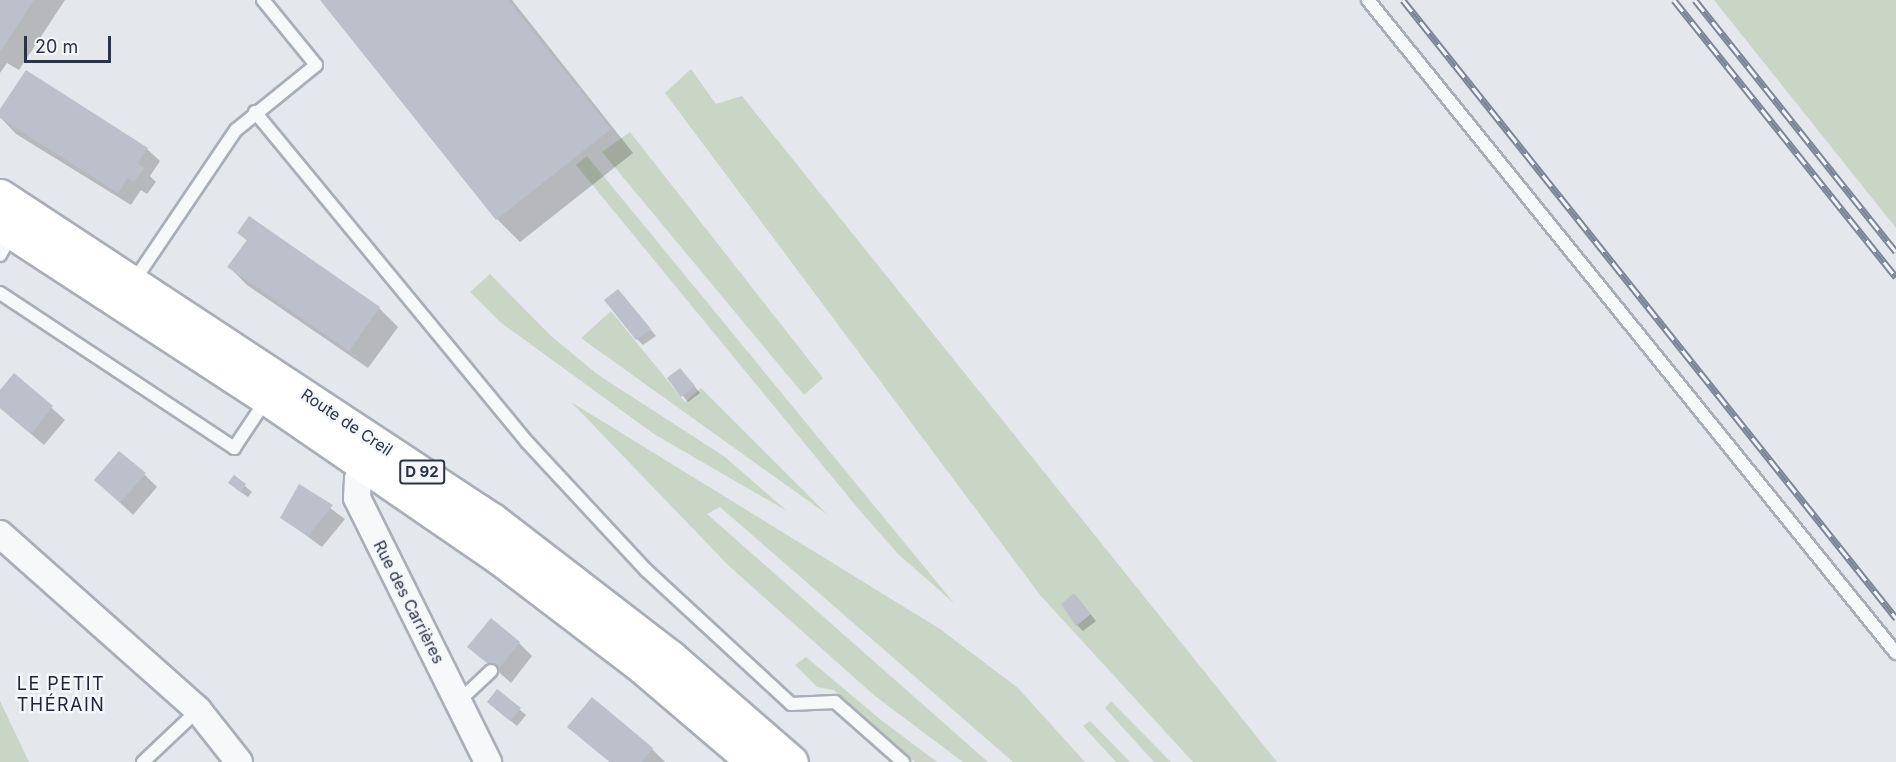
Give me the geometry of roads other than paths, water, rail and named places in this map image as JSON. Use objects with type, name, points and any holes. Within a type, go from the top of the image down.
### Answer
[{"type":"main road","name":"Route de Creil","points":[[9,217],[273,387],[372,454],[560,602],[754,762]]},
{"type":"main road","name":"Route de Creil","points":[[372,454],[492,520],[611,610],[791,762]]},
{"type":"street","name":"Rue des Carrières","points":[[372,454],[354,487],[357,498],[488,762]]},
{"type":"street","points":[[0,534],[198,710],[239,762]]},
{"type":"lane","points":[[127,292],[229,138],[255,112],[316,65],[263,0]]},
{"type":"lane","points":[[1368,0],[1896,653]]},
{"type":"lane","points":[[255,112],[526,442],[646,570],[790,704],[835,702],[903,762]]},
{"type":"lane","points":[[0,293],[234,448],[273,387]]},
{"type":"lane","points":[[459,701],[491,671]]},
{"type":"lane","points":[[143,762],[198,710]]},
{"type":"railway","points":[[1403,0],[1896,618]]},
{"type":"railway","points":[[1674,0],[1896,277]]},
{"type":"railway","points":[[1695,0],[1896,252]]},
{"type":"district","name":"LE PETIT THÉRAIN","points":[[61,695]]}]
